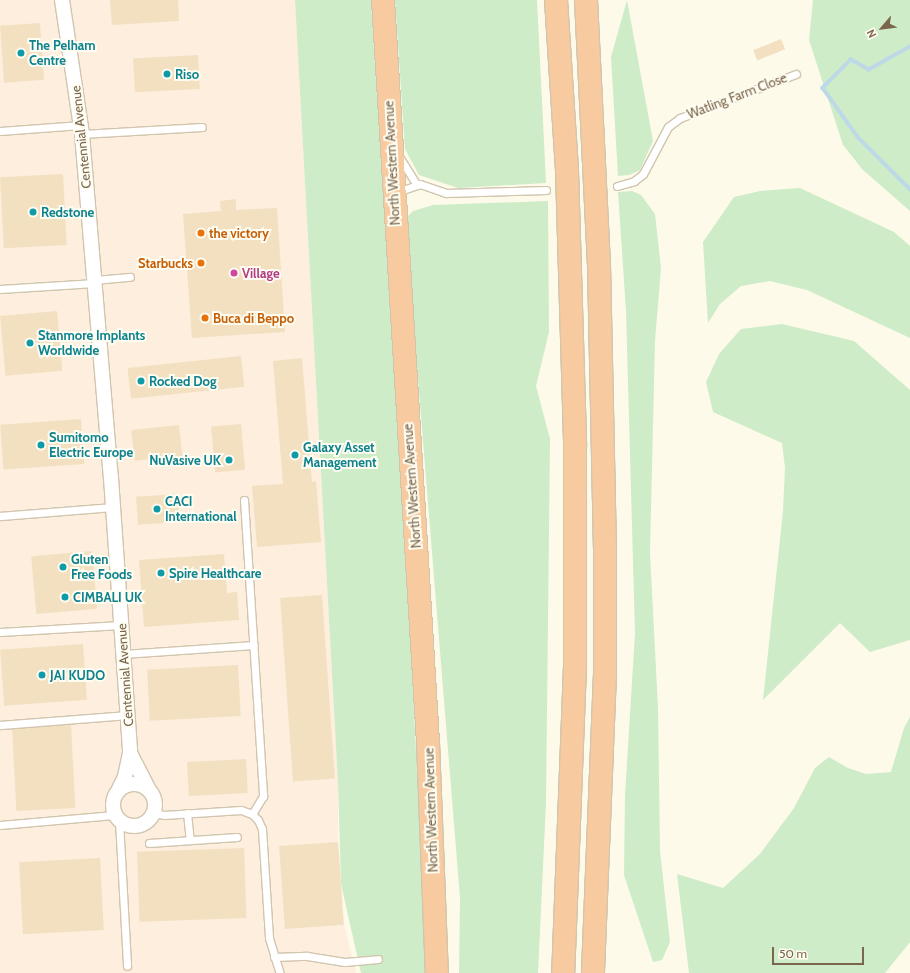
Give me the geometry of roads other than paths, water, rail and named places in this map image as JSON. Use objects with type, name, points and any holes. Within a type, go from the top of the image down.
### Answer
[{"type":"highway","name":"North Western Avenue","points":[[383,0],[428,743],[437,973]]},
{"type":"highway","points":[[556,0],[568,203],[575,454],[575,666],[564,973]]},
{"type":"highway","points":[[586,0],[600,265],[605,547],[604,688],[593,973]]},
{"type":"street","name":"Centennial Avenue","points":[[62,0],[81,130],[95,281],[113,507],[130,753]]},
{"type":"street","points":[[130,753],[155,801],[154,813],[150,819],[138,826],[125,825],[117,818],[112,801],[125,777],[130,753]]},
{"type":"street","points":[[119,789],[132,783],[145,786],[150,791]]},
{"type":"lane","name":"Watling Farm Close","points":[[617,186],[634,181],[643,174],[668,127],[680,118],[796,74]]},
{"type":"lane","points":[[0,131],[202,127]]},
{"type":"lane","points":[[391,146],[417,185]]},
{"type":"lane","points":[[394,194],[420,184],[446,193],[546,190]]},
{"type":"lane","points":[[0,289],[130,277]]},
{"type":"lane","points":[[244,500],[263,796],[252,814]]},
{"type":"lane","points":[[0,516],[113,507]]},
{"type":"lane","points":[[0,632],[121,625]]},
{"type":"lane","points":[[123,654],[254,645]]},
{"type":"lane","points":[[0,725],[128,715]]},
{"type":"lane","points":[[154,813],[164,815],[241,810],[252,814],[262,829],[269,938],[280,973]]},
{"type":"lane","points":[[187,813],[190,840]]},
{"type":"lane","points":[[0,824],[117,818],[127,966]]},
{"type":"lane","points":[[149,843],[237,837]]},
{"type":"lane","points":[[274,957],[307,956],[345,962],[378,959]]},
{"type":"waterway","points":[[910,47],[869,70],[851,60],[823,88],[858,137],[910,189]]},
{"type":"place","name":"The Pelham Centre","points":[[21,53]]},
{"type":"place","name":"Riso","points":[[167,74]]},
{"type":"place","name":"Redstone","points":[[33,212]]},
{"type":"place","name":"the victory","points":[[201,233]]},
{"type":"place","name":"Starbucks","points":[[201,263]]},
{"type":"place","name":"Village","points":[[234,273]]},
{"type":"place","name":"Buca di Beppo","points":[[205,318]]},
{"type":"place","name":"Stanmore Implants Worldwide","points":[[30,343]]},
{"type":"place","name":"Rocked Dog","points":[[141,381]]},
{"type":"place","name":"Sumitomo Electric Europe","points":[[41,445]]},
{"type":"place","name":"Galaxy Asset Management","points":[[295,455]]},
{"type":"place","name":"NuVasive UK","points":[[229,460]]},
{"type":"place","name":"CACI International","points":[[157,509]]},
{"type":"place","name":"Gluten Free Foods","points":[[63,567]]},
{"type":"place","name":"Spire Healthcare","points":[[161,573]]},
{"type":"place","name":"CIMBALI UK","points":[[65,597]]},
{"type":"place","name":"JAI KUDO","points":[[42,675]]}]
